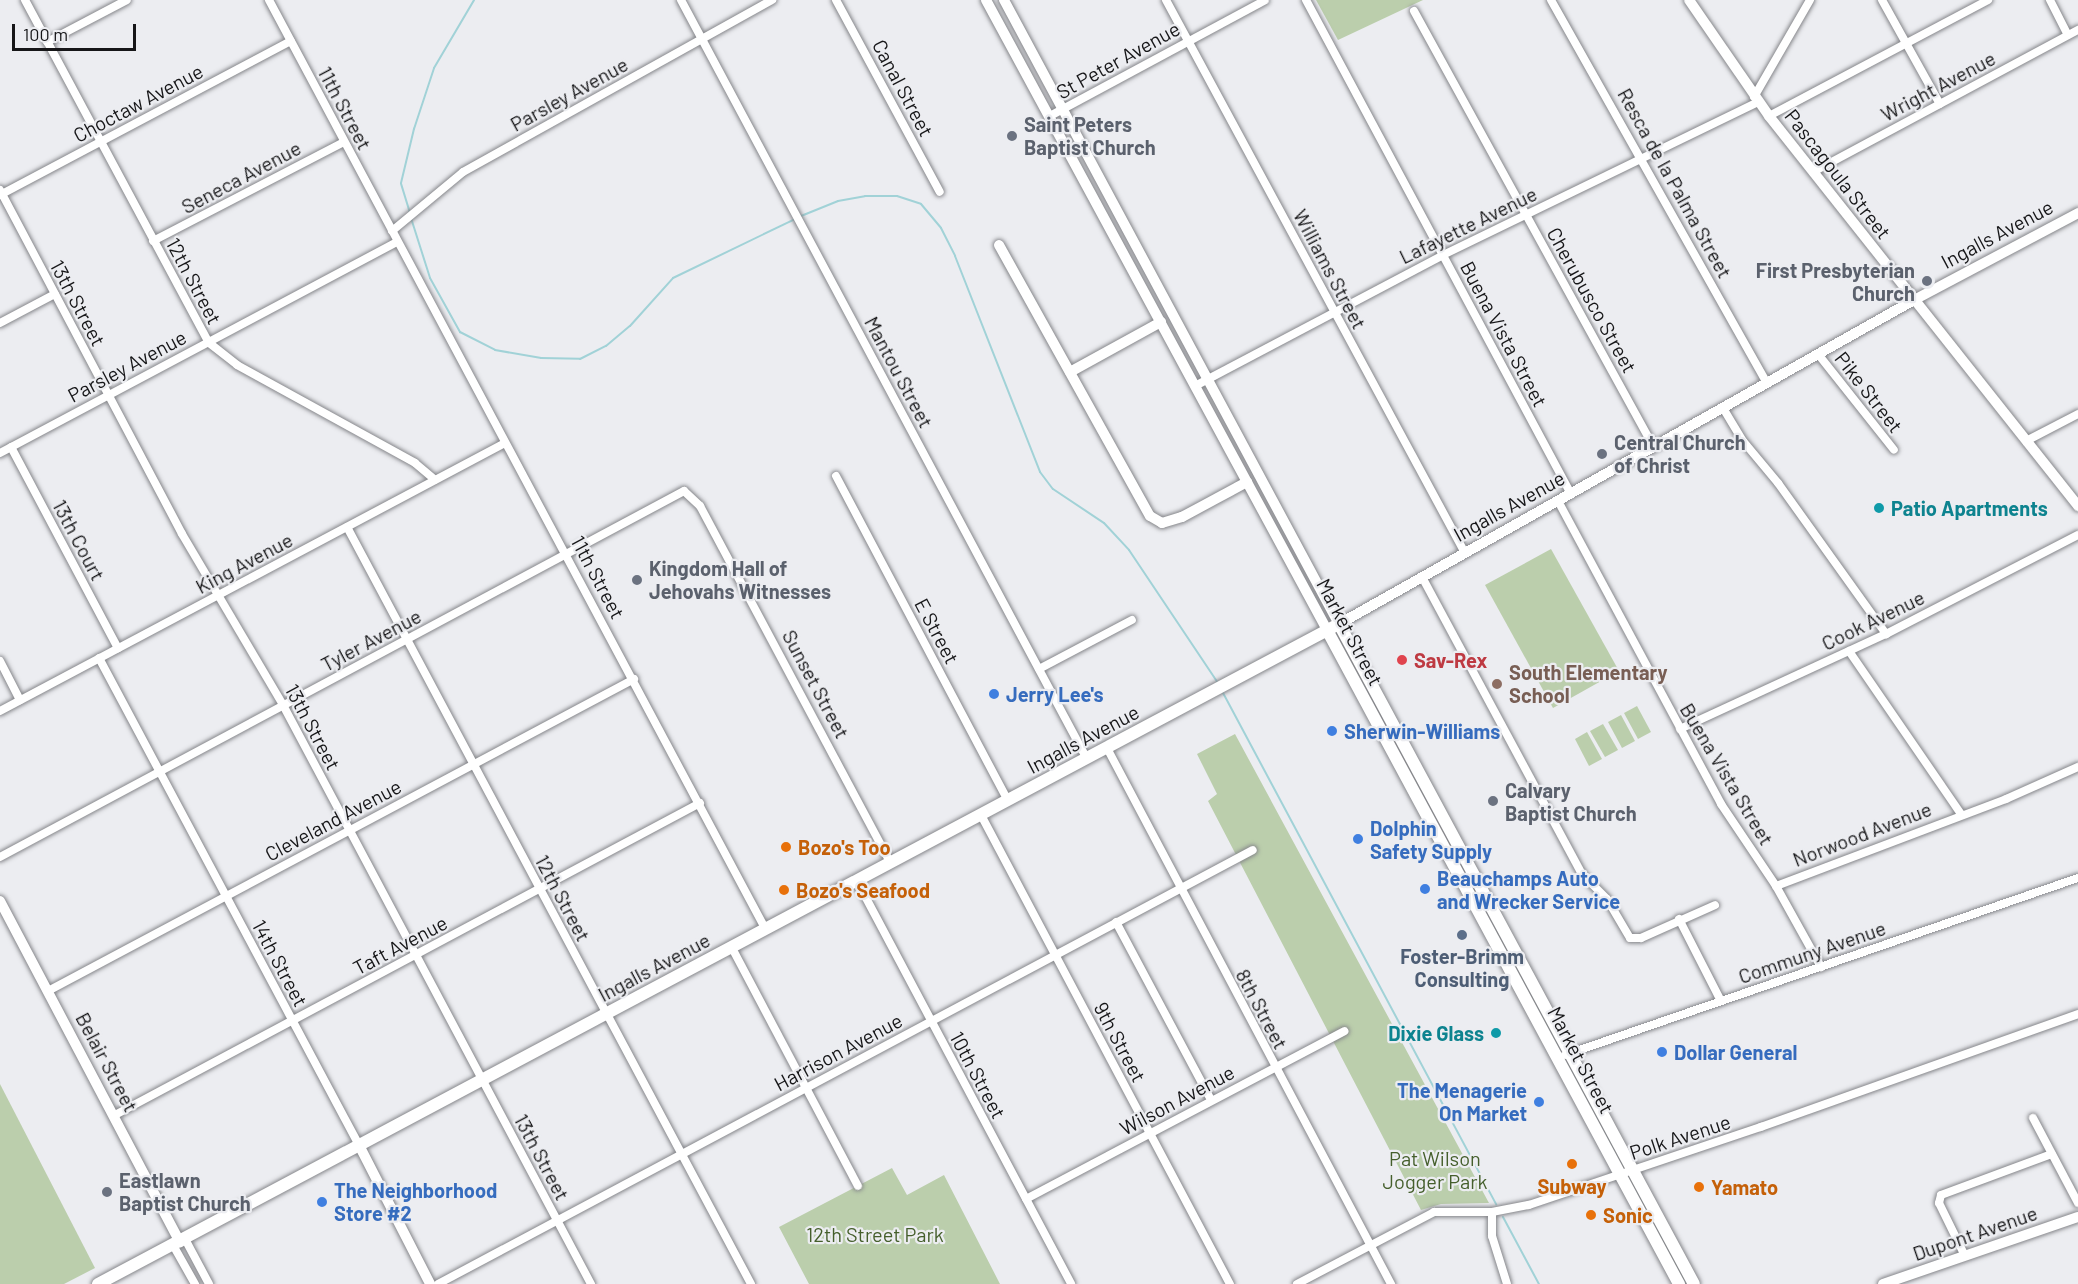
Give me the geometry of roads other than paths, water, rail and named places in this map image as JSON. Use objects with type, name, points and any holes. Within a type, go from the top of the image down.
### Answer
[{"type":"main road","name":"Ingalls Avenue","points":[[98,1284],[360,1147],[1333,627]]},
{"type":"main road","name":"Market Street","points":[[1333,627],[1626,1172],[1679,1284]]},
{"type":"main road","name":"Market Street","points":[[1626,1172],[1694,1284]]},
{"type":"street","name":"12th Street","points":[[25,0],[208,342],[237,365],[415,463],[435,480]]},
{"type":"street","points":[[47,42],[127,0]]},
{"type":"street","name":"11th Street","points":[[269,0],[397,242],[450,332],[503,444],[568,555],[766,930]]},
{"type":"street","name":"Mantou Street","points":[[681,0],[1087,759]]},
{"type":"street","name":"Parsley Avenue","points":[[392,231],[463,172],[772,0]]},
{"type":"street","name":"Canal Street","points":[[836,0],[940,192]]},
{"type":"street","name":"Market Street","points":[[986,0],[1247,482],[1333,627]]},
{"type":"street","name":"Market Street","points":[[1004,0],[1207,380],[1333,627]]},
{"type":"street","name":"Williams Street","points":[[1166,0],[1465,553]]},
{"type":"street","name":"St Peter Avenue","points":[[1050,116],[1265,0]]},
{"type":"street","name":"Buena Vista Street","points":[[1306,0],[1571,494]]},
{"type":"street","name":"Resca de la Palma Street","points":[[1551,0],[1644,159],[1767,383]]},
{"type":"street","name":"Pascagoula Street","points":[[1689,0],[1756,100],[2078,506]]},
{"type":"street","points":[[1756,100],[1810,0]]},
{"type":"street","points":[[1882,0],[1940,104]]},
{"type":"street","points":[[1769,116],[1988,0]]},
{"type":"street","points":[[2050,0],[2068,35]]},
{"type":"street","name":"Cherubusco Street","points":[[1414,10],[1654,447]]},
{"type":"street","name":"Wright Avenue","points":[[1813,172],[2078,30]]},
{"type":"street","name":"Choctaw Avenue","points":[[1,193],[291,41]]},
{"type":"street","name":"Lafayette Avenue","points":[[1195,386],[1443,255],[1644,159],[1756,100]]},
{"type":"street","name":"Seneca Avenue","points":[[153,241],[344,142]]},
{"type":"street","name":"13th Street","points":[[1,193],[216,596],[283,705],[591,1284]]},
{"type":"street","name":"Ingalls Avenue","points":[[1333,627],[1914,300],[2078,213]]},
{"type":"street","name":"Parsley Avenue","points":[[0,453],[397,242]]},
{"type":"street","points":[[999,245],[1150,516],[1162,523],[1182,517],[1247,482]]},
{"type":"street","points":[[0,323],[55,294]]},
{"type":"street","points":[[1070,372],[1161,322]]},
{"type":"street","name":"Pike Street","points":[[1818,354],[1894,450]]},
{"type":"street","points":[[1724,408],[1743,441],[1778,483],[1886,634]]},
{"type":"street","points":[[2026,441],[2078,414]]},
{"type":"street","name":"King Avenue","points":[[0,711],[503,444]]},
{"type":"street","name":"13th Court","points":[[11,447],[118,648]]},
{"type":"street","name":"E Street","points":[[836,476],[1008,801]]},
{"type":"street","name":"Sunset Street","points":[[630,522],[684,491],[693,495],[891,863]]},
{"type":"street","name":"Buena Vista Street","points":[[1558,501],[1735,828],[1776,886],[1821,967]]},
{"type":"street","name":"Tyler Avenue","points":[[0,857],[630,522]]},
{"type":"street","name":"12th Street","points":[[347,527],[751,1284]]},
{"type":"street","name":"Cook Avenue","points":[[1680,729],[1886,634],[2078,535]]},
{"type":"street","points":[[1422,577],[1582,874],[1610,904],[1630,938],[1641,938],[1679,919],[1716,905]]},
{"type":"street","points":[[1039,669],[1132,620]]},
{"type":"street","points":[[1849,651],[1961,814]]},
{"type":"street","name":"14th Street","points":[[99,658],[360,1147],[430,1284]]},
{"type":"street","points":[[0,661],[20,700]]},
{"type":"street","name":"Cleveland Avenue","points":[[48,991],[634,679]]},
{"type":"street","name":"8th Street","points":[[1107,748],[1179,888],[1391,1284]]},
{"type":"street","name":"Norwood Avenue","points":[[1776,886],[2078,767]]},
{"type":"street","name":"Taft Avenue","points":[[115,1115],[700,803]]},
{"type":"street","name":"9th Street","points":[[981,815],[1230,1284]]},
{"type":"street","name":"Harrison Avenue","points":[[438,1284],[1253,850]]},
{"type":"street","name":"Communy Avenue","points":[[1564,1055],[2078,878]]},
{"type":"street","name":"10th Street","points":[[857,881],[1071,1284]]},
{"type":"street","name":"Belair Street","points":[[0,900],[115,1115],[179,1242],[195,1284]]},
{"type":"street","points":[[1679,919],[1721,1001]]},
{"type":"street","points":[[1116,922],[1211,1100]]},
{"type":"street","points":[[732,948],[858,1186]]},
{"type":"street","name":"Polk Avenue","points":[[1297,1284],[1442,1210],[1492,1212],[1529,1205],[2078,1014]]},
{"type":"street","name":"Wilson Avenue","points":[[1026,1199],[1344,1031]]},
{"type":"street","points":[[2032,1118],[2078,1203]]},
{"type":"street","points":[[1965,1256],[1939,1203],[1941,1195],[2052,1155]]},
{"type":"street","points":[[1492,1212],[1492,1236],[1507,1284]]},
{"type":"street","name":"Dupont Avenue","points":[[1883,1284],[2078,1217]]},
{"type":"street","name":"Belair Street","points":[[179,1242],[209,1284]]},
{"type":"waterway","points":[[410,213],[401,183],[414,129],[434,68],[474,0]]},
{"type":"waterway","points":[[801,216],[838,201],[865,196],[897,196],[921,204],[941,228],[955,256],[1040,472],[1053,489],[1104,523],[1129,550],[1218,683]]},
{"type":"waterway","points":[[411,218],[430,278],[460,332],[495,350],[541,358],[580,359],[606,346],[630,326],[673,278],[795,219]]},
{"type":"waterway","points":[[1222,691],[1496,1204]]},
{"type":"waterway","points":[[1503,1217],[1539,1284]]},
{"type":"place","name":"Saint Peters Baptist Church","points":[[1012,136]]},
{"type":"place","name":"First Presbyterian Church","points":[[1927,281]]},
{"type":"place","name":"Central Church of Christ","points":[[1602,454]]},
{"type":"place","name":"Patio Apartments","points":[[1879,508]]},
{"type":"place","name":"Kingdom Hall of Jehovahs Witnesses","points":[[637,580]]},
{"type":"place","name":"Sav-Rex","points":[[1402,660]]},
{"type":"place","name":"South Elementary School","points":[[1497,684]]},
{"type":"place","name":"Jerry Lee's","points":[[994,694]]},
{"type":"place","name":"Sherwin-Williams","points":[[1332,731]]},
{"type":"place","name":"Calvary Baptist Church","points":[[1493,801]]},
{"type":"place","name":"Dolphin Safety Supply","points":[[1358,839]]},
{"type":"place","name":"Bozo's Too","points":[[786,847]]},
{"type":"place","name":"Beauchamps Auto and Wrecker Service","points":[[1425,889]]},
{"type":"place","name":"Bozo's Seafood","points":[[784,890]]},
{"type":"place","name":"Foster-Brimm Consulting","points":[[1462,935]]},
{"type":"place","name":"Dixie Glass","points":[[1496,1033]]},
{"type":"place","name":"Dollar General","points":[[1662,1052]]},
{"type":"place","name":"The Menagerie On Market","points":[[1539,1102]]},
{"type":"place","name":"Subway","points":[[1572,1164]]},
{"type":"place","name":"Yamato","points":[[1699,1187]]},
{"type":"place","name":"Eastlawn Baptist Church","points":[[107,1192]]},
{"type":"place","name":"The Neighborhood Store #2","points":[[322,1202]]},
{"type":"place","name":"Sonic","points":[[1591,1215]]},
{"type":"park label","name":"Pat Wilson Jogger Park","points":[[1435,1170]]},
{"type":"park label","name":"12th Street Park","points":[[875,1234]]}]
